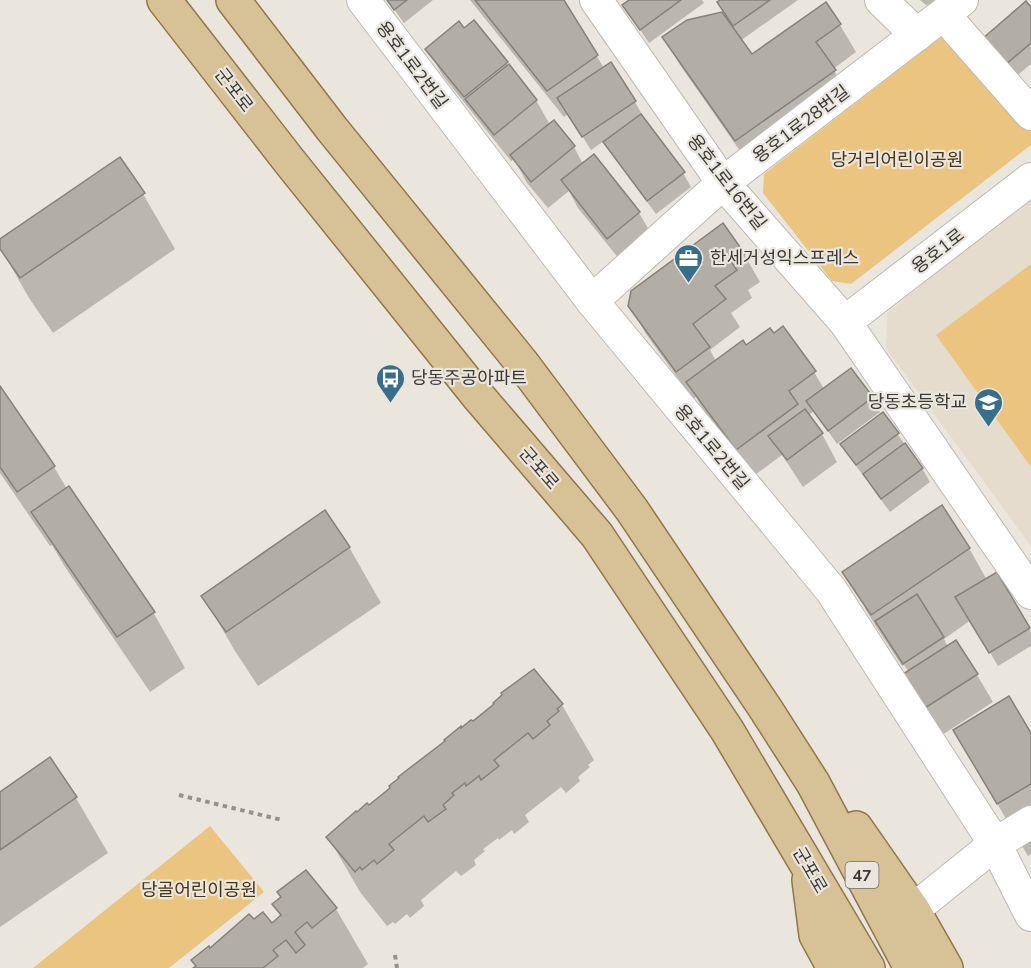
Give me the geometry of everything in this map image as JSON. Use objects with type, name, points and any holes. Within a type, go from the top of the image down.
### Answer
[{"type":"main road","name":"군포로","points":[[164,0],[290,162],[478,396],[597,535],[727,730],[868,968]]},
{"type":"main road","name":"47","points":[[233,0],[332,129],[522,363],[633,510],[813,783],[911,968]]},
{"type":"main road","points":[[813,783],[861,833],[913,910],[946,968]]},
{"type":"main road","name":"47","points":[[806,863],[816,934],[834,968]]},
{"type":"street","name":"용호1로2번길","points":[[363,0],[592,301],[831,590],[994,844],[1031,915]]},
{"type":"street","name":"용호1로16번길","points":[[596,0],[723,183],[845,322],[1031,593]]},
{"type":"street","points":[[880,0],[917,35]]},
{"type":"street","name":"용호1로28번길","points":[[592,301],[723,183],[953,7]]},
{"type":"street","points":[[953,7],[1031,114]]},
{"type":"street","name":"용호1로","points":[[845,322],[1031,179]]},
{"type":"street","points":[[913,910],[994,844],[1031,822]]},
{"type":"path","points":[[179,795],[282,820]]},
{"type":"path","points":[[395,955],[397,968]]},
{"type":"shaded area","name":"당동초등학교","points":[[1031,197],[1031,546],[886,348],[887,313]]},
{"type":"green space","name":"당거리어린이공원","points":[[942,36],[955,36],[1031,130],[1031,145],[851,284],[832,281],[763,193],[764,174]]},
{"type":"green space","points":[[1031,264],[1031,467],[936,335]]},
{"type":"green space","name":"당골어린이공원","points":[[210,826],[264,892],[169,968],[33,968]]},
{"type":"building","points":[[387,0],[407,0],[394,10]]},
{"type":"building","points":[[475,0],[564,0],[598,55],[547,91]]},
{"type":"building","points":[[629,0],[681,0],[640,30],[622,5]]},
{"type":"building","points":[[720,0],[770,0],[733,26],[717,2]]},
{"type":"building","points":[[1026,1],[1031,7],[1031,43],[1004,66],[982,39]]},
{"type":"building","points":[[826,2],[841,24],[816,42],[836,70],[735,141],[662,37],[687,20],[722,12],[752,54]]},
{"type":"building","points":[[474,20],[508,62],[464,97],[425,49],[459,21],[464,28]]},
{"type":"building","points":[[611,62],[636,101],[582,137],[557,98]]},
{"type":"building","points":[[509,64],[537,100],[494,135],[465,99]]},
{"type":"building","points":[[641,114],[685,172],[647,201],[603,142]]},
{"type":"building","points":[[554,120],[575,146],[531,182],[510,155]]},
{"type":"building","points":[[594,154],[640,212],[607,239],[561,180]]},
{"type":"building","points":[[120,157],[145,193],[20,278],[0,249],[0,239]]},
{"type":"building","points":[[723,223],[745,254],[732,263],[737,270],[715,286],[726,299],[693,324],[710,347],[676,372],[628,306],[631,291]]},
{"type":"building","points":[[783,326],[816,371],[789,391],[798,404],[736,450],[686,382],[743,340],[746,345],[770,328],[774,333]]},
{"type":"building","points":[[851,368],[873,397],[828,431],[806,401]]},
{"type":"building","points":[[0,386],[55,466],[17,492],[0,467]]},
{"type":"building","points":[[805,409],[823,433],[787,460],[768,436]]},
{"type":"building","points":[[883,412],[899,433],[856,465],[840,444]]},
{"type":"building","points":[[905,443],[923,468],[881,499],[863,474]]},
{"type":"building","points":[[69,486],[155,612],[117,637],[31,512]]},
{"type":"building","points":[[942,505],[970,548],[871,615],[842,572]]},
{"type":"building","points":[[325,510],[350,547],[226,632],[201,596]]},
{"type":"building","points":[[997,572],[1030,628],[989,653],[955,597]]},
{"type":"building","points":[[917,594],[944,637],[903,664],[875,621]]},
{"type":"building","points":[[956,640],[978,674],[925,708],[903,674]]},
{"type":"building","points":[[534,669],[563,704],[557,709],[559,711],[547,721],[550,725],[533,739],[528,733],[494,760],[499,766],[481,780],[479,776],[452,793],[454,795],[443,805],[446,809],[428,822],[424,816],[389,844],[394,850],[377,864],[374,860],[362,870],[360,867],[355,872],[326,837],[356,811],[367,803],[369,805],[390,788],[389,786],[398,777],[461,726],[461,728],[471,720],[473,721],[494,704],[502,695],[501,693]]},
{"type":"building","points":[[1009,696],[1031,733],[1031,784],[997,804],[953,730]]},
{"type":"building","points":[[50,757],[77,797],[0,850],[0,792]]},
{"type":"building","points":[[306,870],[337,908],[312,928],[307,922],[295,932],[305,945],[296,953],[286,940],[273,950],[278,956],[263,968],[193,968],[196,966],[191,960],[209,946],[210,948],[249,914],[254,919],[263,912],[272,923],[281,915],[272,904],[281,897],[277,892]]},
{"type":"place","name":"한세거성익스프레스","points":[[689,284]]},
{"type":"place","name":"당동주공아파트","points":[[390,404]]},
{"type":"place","name":"당동초등학교","points":[[988,428]]}]
